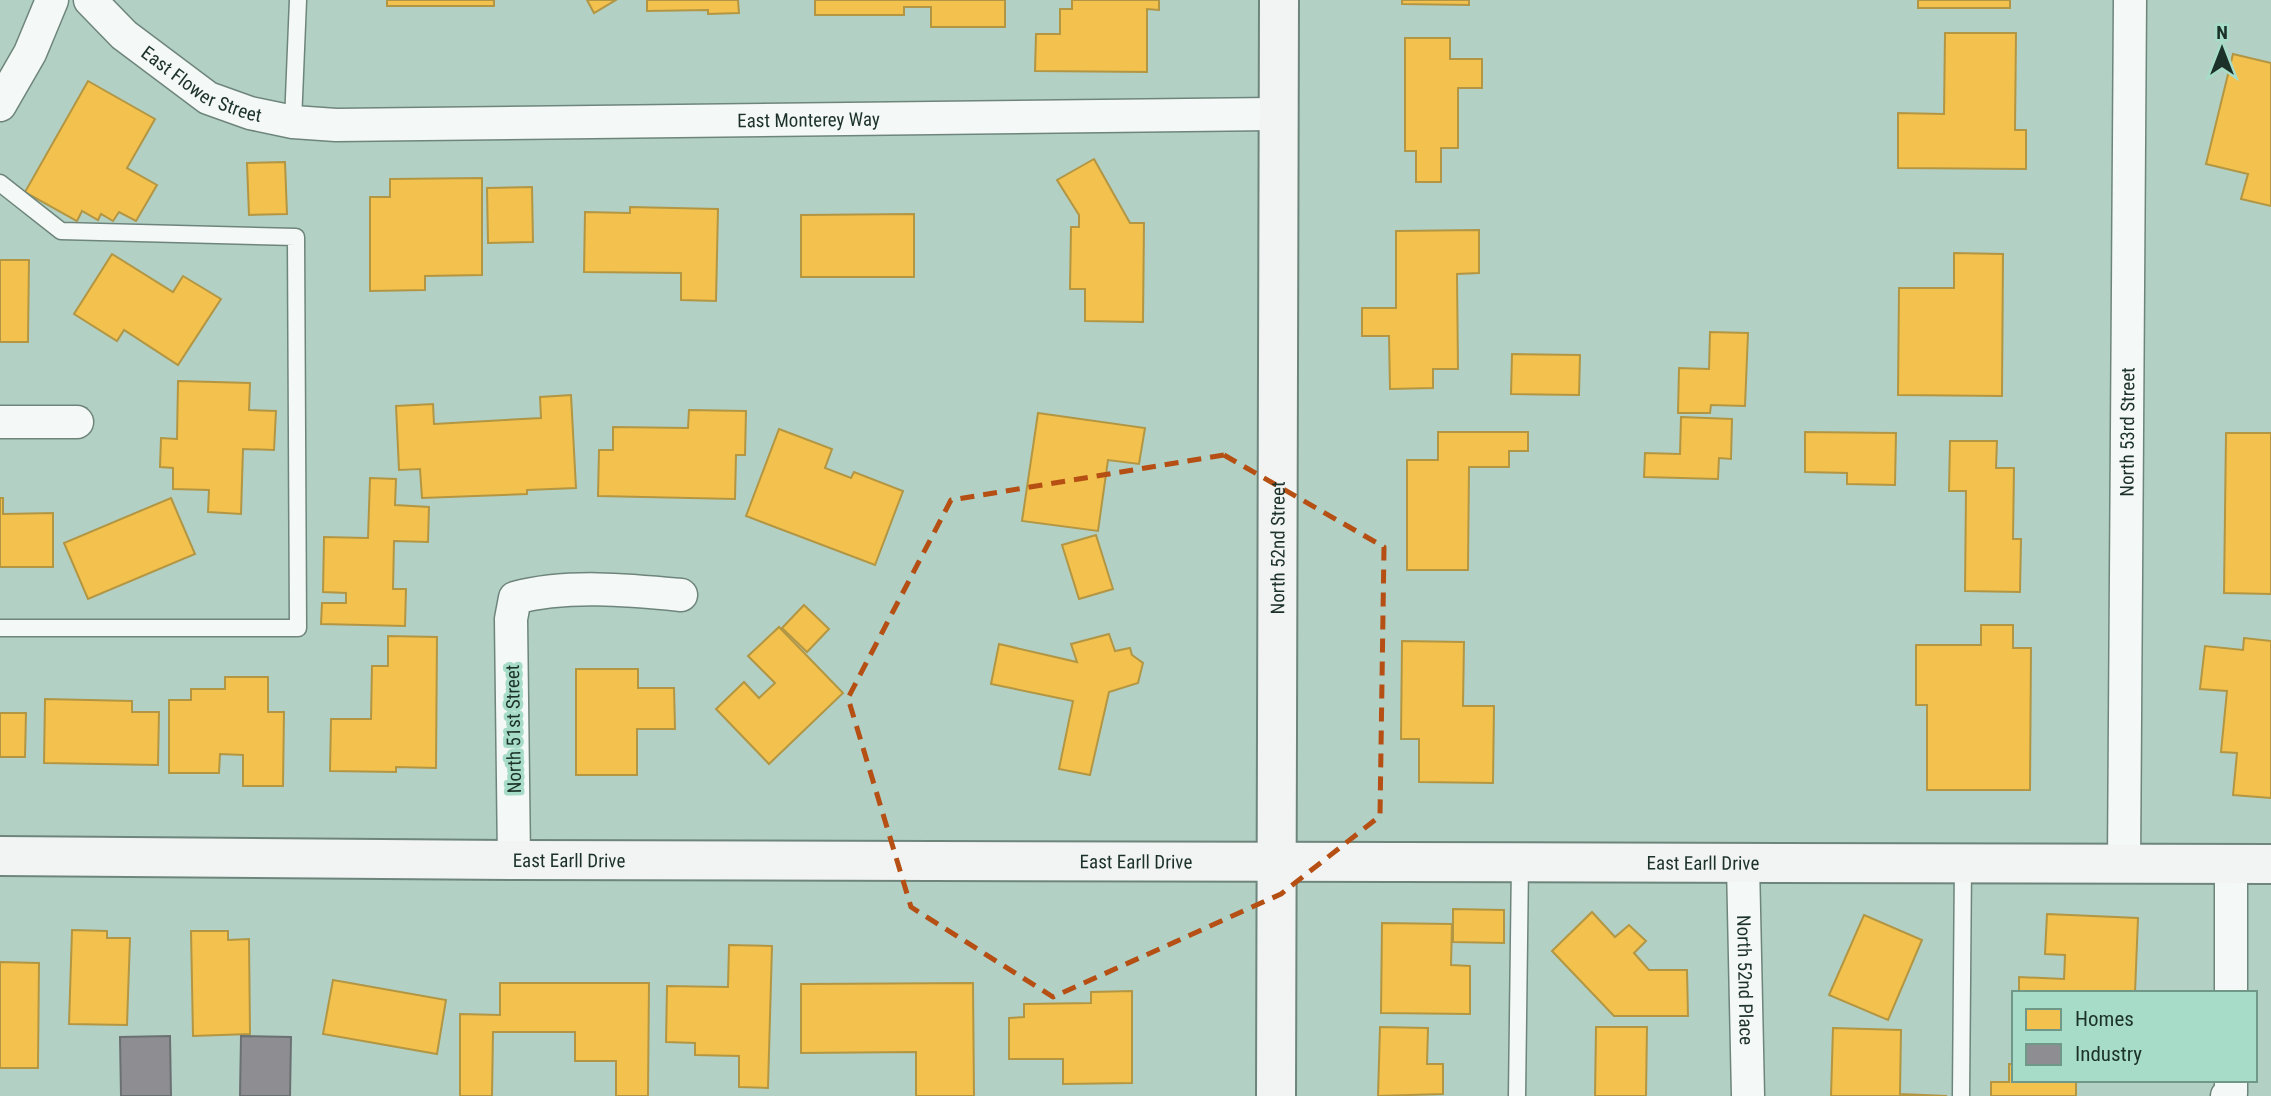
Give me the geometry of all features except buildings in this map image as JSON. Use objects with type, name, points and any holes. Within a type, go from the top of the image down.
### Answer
[{"type":"street","points":[[0,105],[30,53],[52,0]]},
{"type":"street","name":"East Flower Street","points":[[90,0],[124,35],[208,98],[250,113],[293,122],[335,125]]},
{"type":"street","name":"North 52nd Street","points":[[1276,1096],[1279,0]]},
{"type":"street","name":"North 53rd Street","points":[[2123,864],[2130,0]]},
{"type":"street","name":"East Monterey Way","points":[[335,125],[1280,114]]},
{"type":"street","points":[[0,422],[77,422]]},
{"type":"street","name":"North 51st Street","points":[[514,860],[511,620],[515,598],[537,592],[628,590],[681,595]]},
{"type":"street","name":"East Earll Drive","points":[[0,856],[514,860],[2271,864]]},
{"type":"street","name":"North 52nd Place","points":[[1743,864],[1748,1096]]},
{"type":"street","points":[[2231,864],[2231,991]]},
{"type":"lane","points":[[293,122],[298,0]]},
{"type":"lane","points":[[0,183],[61,231],[296,237],[298,628],[0,628]]},
{"type":"lane","points":[[1517,1096],[1520,863]]},
{"type":"lane","points":[[1961,1096],[1963,863]]},
{"type":"highlighted area","points":[[1224,455],[1384,547],[1380,816],[1281,894],[1053,997],[911,907],[848,698],[951,500]]}]
